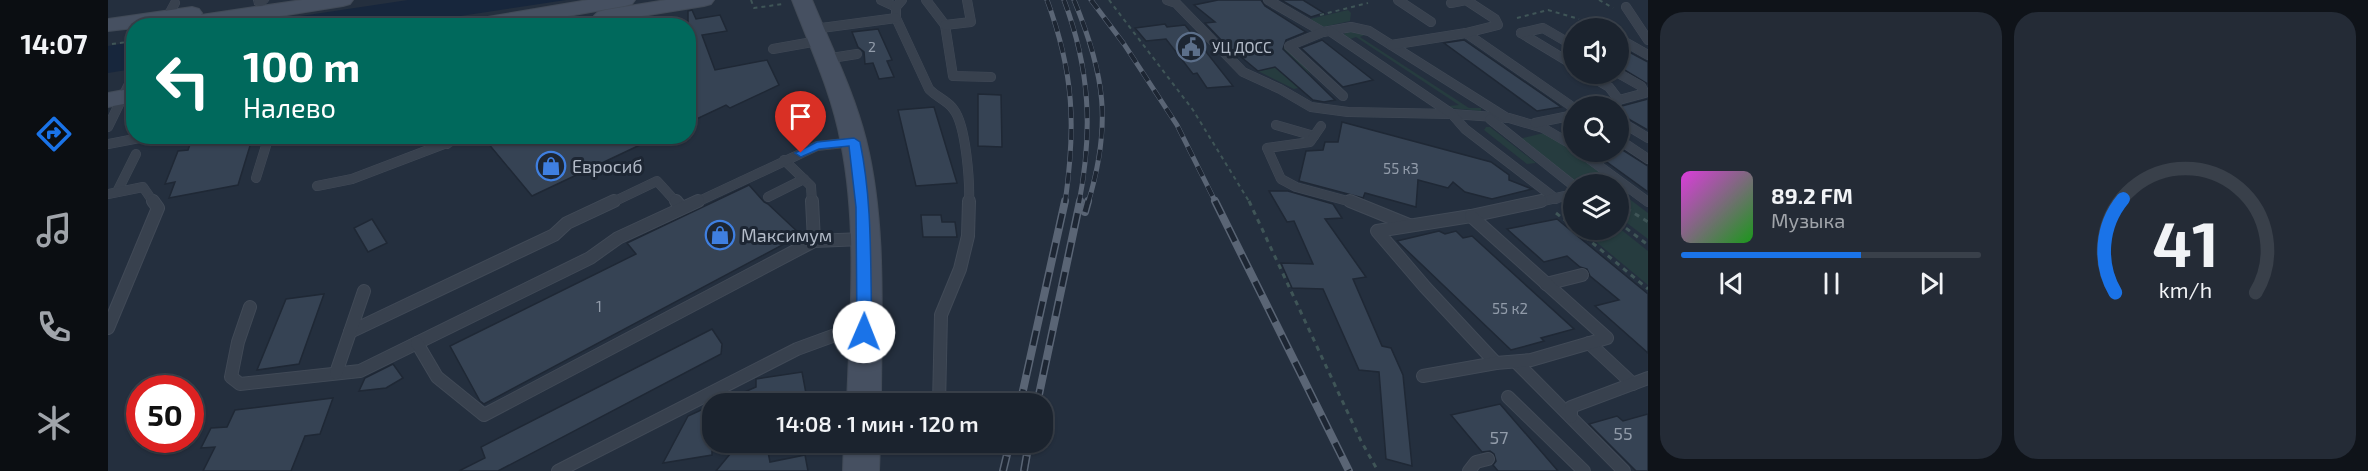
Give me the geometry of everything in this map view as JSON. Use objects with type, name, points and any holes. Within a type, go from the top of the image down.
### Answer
[{"type":"main road","points":[[172,15],[343,0]]},
{"type":"main road","points":[[518,18],[625,0]]},
{"type":"main road","points":[[597,18],[704,0]]},
{"type":"main road","points":[[172,15],[266,1]]},
{"type":"main road","points":[[793,2],[819,43],[854,142],[859,170],[863,239],[864,393]]},
{"type":"main road","points":[[109,35],[126,30]]},
{"type":"main road","points":[[109,35],[126,33]]},
{"type":"main road","points":[[861,471],[862,453]]},
{"type":"lane","points":[[881,0],[898,8],[929,89],[936,97],[953,107],[957,114],[968,161],[971,213],[960,269],[941,315],[939,393]]},
{"type":"lane","points":[[926,0],[945,25],[953,76],[991,77]]},
{"type":"lane","points":[[945,25],[971,22],[967,0]]},
{"type":"lane","points":[[1168,0],[1176,3],[1243,72],[1292,95],[1311,107],[1348,111],[1452,114],[1468,118],[1507,118],[1535,123],[1563,138]]},
{"type":"lane","points":[[1268,0],[1300,20],[1326,32],[1452,114],[1466,129],[1556,199]]},
{"type":"lane","points":[[1398,0],[1431,22]]},
{"type":"lane","points":[[1391,45],[1494,27],[1497,22],[1466,0],[1451,3]]},
{"type":"lane","points":[[1626,7],[1648,40]]},
{"type":"lane","points":[[773,49],[819,43],[898,8]]},
{"type":"lane","points":[[1343,96],[1289,46],[1326,32],[1357,27],[1369,31],[1507,118]]},
{"type":"lane","points":[[1563,40],[1543,28],[1521,33],[1563,58]]},
{"type":"lane","points":[[1466,33],[1563,100]]},
{"type":"lane","points":[[819,43],[857,54]]},
{"type":"lane","points":[[1629,44],[1648,55]]},
{"type":"lane","points":[[1629,79],[1641,86],[1647,93],[1629,98]]},
{"type":"lane","points":[[1604,84],[1616,96]]},
{"type":"lane","points":[[108,127],[123,90]]},
{"type":"lane","points":[[1535,123],[1563,117]]},
{"type":"lane","points":[[1490,119],[1563,177]]},
{"type":"lane","points":[[1276,125],[1314,136]]},
{"type":"lane","points":[[1321,126],[1310,142],[1267,148],[1281,179],[1296,187],[1357,203],[1410,225]]},
{"type":"lane","points":[[1629,127],[1648,138]]},
{"type":"lane","points":[[108,144],[126,141]]},
{"type":"lane","points":[[250,307],[238,342],[231,377],[240,384],[360,371],[590,258],[618,238],[681,207],[817,146],[854,142]]},
{"type":"lane","points":[[256,178],[267,144]]},
{"type":"lane","points":[[317,186],[352,179],[447,144]]},
{"type":"lane","points":[[1629,146],[1648,159]]},
{"type":"lane","points":[[113,193],[136,154]]},
{"type":"lane","points":[[784,160],[811,186],[813,241]]},
{"type":"lane","points":[[1593,162],[1608,174]]},
{"type":"lane","points":[[768,196],[804,179]]},
{"type":"lane","points":[[350,332],[554,235],[567,223],[657,181],[681,207]]},
{"type":"lane","points":[[108,328],[158,208],[143,187],[113,193]]},
{"type":"lane","points":[[1629,190],[1648,202]]},
{"type":"lane","points":[[1496,363],[1425,287],[1377,231],[1471,216],[1563,197]]},
{"type":"lane","points":[[1423,376],[1496,363],[1517,363],[1607,338],[1471,216]]},
{"type":"lane","points":[[417,343],[437,377],[484,415],[813,241],[863,239]]},
{"type":"lane","points":[[1546,284],[1582,275]]},
{"type":"lane","points":[[336,374],[364,291]]},
{"type":"lane","points":[[558,471],[797,349],[838,334],[864,332]]},
{"type":"lane","points":[[1589,343],[1633,384]]},
{"type":"lane","points":[[1517,363],[1624,471]]},
{"type":"lane","points":[[1571,417],[1571,407],[1648,378]]},
{"type":"lane","points":[[1508,397],[1584,471]]},
{"type":"lane","points":[[1469,471],[1476,462],[1488,459]]},
{"type":"path","points":[[751,0],[754,8],[793,2]]},
{"type":"path","points":[[1109,0],[1193,110],[1249,201],[1361,441],[1378,471]]},
{"type":"path","points":[[1300,20],[1368,3]]},
{"type":"path","points":[[109,35],[126,39]]},
{"type":"path","points":[[1543,201],[1563,218]]},
{"type":"path","points":[[1629,210],[1648,222]]},
{"type":"path","points":[[1629,230],[1648,245]]},
{"type":"path","points":[[1589,240],[1648,289]]},
{"type":"green space","points":[[1348,10],[1351,13],[1350,21],[1323,27],[1310,19]]},
{"type":"green space","points":[[1348,31],[1366,34],[1360,37],[1469,108],[1481,108],[1481,111],[1451,108],[1449,106],[1459,105],[1356,37],[1347,40],[1344,34]]},
{"type":"green space","points":[[1279,39],[1288,43],[1317,84],[1294,89],[1258,71],[1293,63],[1269,44]]},
{"type":"green space","points":[[1490,127],[1536,163],[1527,164],[1484,130]]},
{"type":"green space","points":[[1544,133],[1563,143],[1563,162],[1588,162],[1604,174],[1564,174],[1519,139]]},
{"type":"green space","points":[[1629,199],[1648,213],[1648,239],[1629,225]]},
{"type":"green space","points":[[1629,236],[1648,251],[1648,285],[1594,240],[1629,240]]},
{"type":"water","points":[[408,0],[566,0],[447,18],[288,18]]},
{"type":"water","points":[[126,43],[126,70],[108,73],[108,46]]},
{"type":"building","points":[[1218,0],[1261,0],[1265,6],[1306,32],[1286,40],[1283,49],[1335,100],[1324,102],[1313,100],[1275,67],[1258,71],[1223,42],[1205,23],[1215,22],[1194,5]]},
{"type":"building","points":[[1281,0],[1303,0],[1324,13],[1311,17]]},
{"type":"building","points":[[692,10],[696,18],[688,18],[688,11]]},
{"type":"building","points":[[720,15],[727,31],[702,35],[715,70],[767,60],[779,85],[730,108],[726,105],[696,119],[696,19]]},
{"type":"building","points":[[1165,24],[1167,27],[1185,25],[1233,86],[1207,88],[1197,73],[1193,74],[1166,39],[1146,41],[1135,28]]},
{"type":"building","points":[[878,29],[892,60],[887,61],[894,77],[879,79],[873,63],[865,64],[864,52],[858,47],[852,32]]},
{"type":"building","points":[[1322,40],[1373,80],[1343,87],[1301,48]]},
{"type":"building","points":[[1464,40],[1561,107],[1537,111],[1444,43]]},
{"type":"building","points":[[1629,52],[1648,62],[1648,84],[1629,73]]},
{"type":"building","points":[[978,94],[1001,95],[1002,147],[978,146]]},
{"type":"building","points":[[1648,99],[1648,130],[1629,119],[1629,104]]},
{"type":"building","points":[[934,107],[957,183],[916,186],[898,110]]},
{"type":"building","points":[[1342,122],[1491,162],[1509,175],[1509,180],[1532,189],[1492,199],[1465,192],[1453,182],[1448,188],[1418,180],[1416,207],[1365,193],[1363,198],[1299,181],[1306,151],[1323,150],[1325,142],[1338,142]]},
{"type":"building","points":[[190,144],[251,144],[238,185],[169,198],[175,182],[165,184],[178,151],[188,150]]},
{"type":"building","name":"Евросиб","points":[[489,144],[642,144],[532,196]]},
{"type":"building","points":[[1629,154],[1648,166],[1648,192],[1629,178],[1629,174],[1623,174],[1607,162],[1629,162]]},
{"type":"building","points":[[749,185],[764,202],[801,235],[484,404],[480,401],[450,346],[636,254],[627,243]]},
{"type":"building","points":[[1269,191],[1288,191],[1333,204],[1342,218],[1325,219],[1366,277],[1353,279],[1382,346],[1391,348],[1403,375],[1412,466],[1386,459],[1379,372],[1359,370],[1323,289],[1292,288],[1281,263],[1313,264],[1294,221],[1287,222]]},
{"type":"building","points":[[921,215],[941,215],[942,222],[955,222],[957,237],[923,237]]},
{"type":"building","points":[[372,219],[387,243],[368,252],[354,228]]},
{"type":"building","points":[[1557,219],[1563,224],[1563,240],[1582,240],[1648,294],[1648,353],[1595,306],[1619,300],[1590,276],[1587,269],[1580,267],[1567,256],[1544,262],[1507,229]]},
{"type":"building","points":[[1439,231],[1445,234],[1456,231],[1463,238],[1472,236],[1574,329],[1541,338],[1544,341],[1511,350],[1397,241]]},
{"type":"building","points":[[324,294],[299,364],[257,370],[286,299]]},
{"type":"building","points":[[712,329],[722,344],[721,354],[498,471],[459,471],[485,458],[481,447]]},
{"type":"building","points":[[393,364],[403,378],[386,388],[359,391],[365,378]]},
{"type":"building","points":[[802,372],[806,393],[742,393],[756,387],[756,379]]},
{"type":"building","points":[[333,398],[320,434],[305,436],[291,471],[203,471],[215,447],[204,448],[204,442],[211,428],[227,427],[235,410]]},
{"type":"building","points":[[1500,404],[1558,471],[1498,471],[1493,465],[1496,461],[1494,454],[1490,451],[1482,452],[1451,415]]},
{"type":"building","points":[[702,410],[702,453],[712,453],[712,455],[663,463],[688,416]]},
{"type":"building","points":[[1648,414],[1648,471],[1636,471],[1589,424],[1617,416],[1623,421]]},
{"type":"building","points":[[731,453],[768,453],[770,462],[805,455],[808,471],[716,471]]},
{"type":"railway","points":[[1047,0],[1063,52],[1070,100],[1071,149],[1065,203]]},
{"type":"railway","points":[[1064,0],[1079,51],[1086,100],[1086,150],[1079,203]]},
{"type":"railway","points":[[1074,0],[1093,52],[1102,100],[1100,148],[1096,175],[1088,203]]},
{"type":"railway","points":[[1091,0],[1124,44],[1177,125],[1215,201]]},
{"type":"railway","points":[[1022,393],[1065,201]]},
{"type":"railway","points":[[1039,393],[1080,201]]},
{"type":"railway","points":[[1085,212],[1088,201]]},
{"type":"railway","points":[[1215,201],[1349,471]]},
{"type":"railway","points":[[1003,471],[1007,453]]},
{"type":"railway","points":[[1024,471],[1027,453]]},
{"type":"place","name":"УЦ ДОСС","points":[[1191,47]]},
{"type":"place","name":"Евросиб","points":[[551,166]]},
{"type":"place","name":"Максимум","points":[[720,235]]},
{"type":"route","points":[[801,153],[817,146],[854,142],[862,207],[865,281],[864,332]]}]
